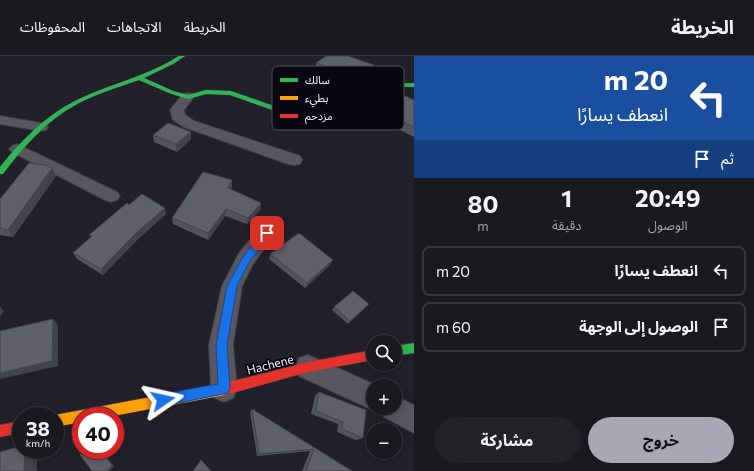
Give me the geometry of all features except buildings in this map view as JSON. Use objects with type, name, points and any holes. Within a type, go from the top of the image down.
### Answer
[{"type":"street","points":[[0,172],[17,149],[51,118],[76,102],[153,74],[165,68],[182,56]]},
{"type":"street","points":[[140,78],[171,92],[188,97],[206,92],[231,93],[272,108]]},
{"type":"street","points":[[188,97],[177,110],[178,117],[182,120],[189,124],[294,160]]},
{"type":"street","points":[[0,120],[41,127]]},
{"type":"street","points":[[17,149],[110,196]]},
{"type":"street","points":[[224,388],[221,345],[232,286],[246,259],[267,233]]},
{"type":"street","points":[[402,350],[414,348]]},
{"type":"street","name":"Hachene","points":[[64,419],[224,388],[308,367],[366,356]]},
{"type":"street","points":[[308,367],[366,395]]},
{"type":"street","points":[[402,413],[414,420]]},
{"type":"street","points":[[0,431],[12,429]]},
{"type":"traffic: fast","points":[[0,172],[29,138],[51,118],[63,110],[90,96],[160,69],[182,56]]},
{"type":"traffic: fast","points":[[140,78],[171,92],[188,97],[206,92],[231,93],[272,108]]},
{"type":"traffic: fast","points":[[404,85],[414,85]]},
{"type":"traffic: fast","points":[[402,350],[414,348]]},
{"type":"traffic: slow","points":[[64,419],[225,389]]},
{"type":"traffic: jam","points":[[225,389],[308,367],[366,356]]},
{"type":"traffic: jam","points":[[0,431],[12,429]]},
{"type":"route","points":[[163,400],[224,388],[221,345],[232,286],[246,259],[267,233]]}]
